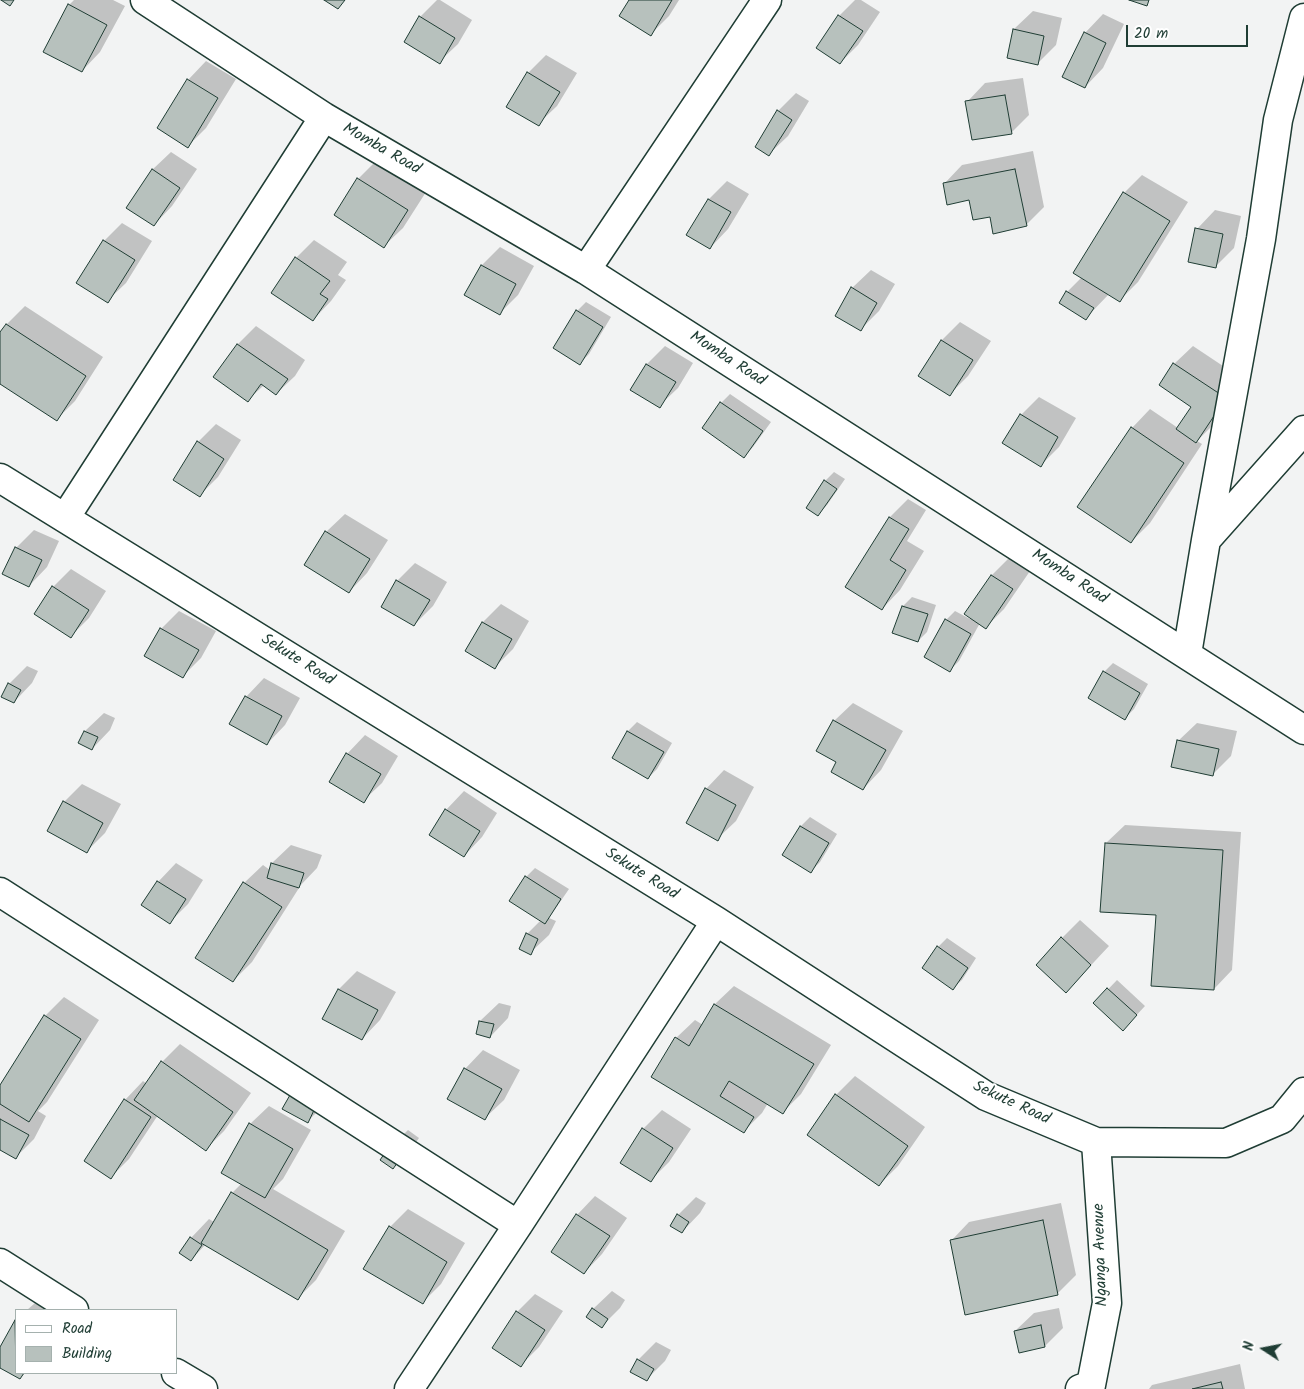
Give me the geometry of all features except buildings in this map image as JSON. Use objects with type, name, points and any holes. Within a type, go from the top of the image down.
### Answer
[{"type":"street","name":"Momba Road","points":[[145,0],[324,118],[586,270],[1304,730]]},
{"type":"street","points":[[586,270],[767,0]]},
{"type":"street","points":[[1187,654],[1261,239],[1278,120],[1304,18]]},
{"type":"street","points":[[65,518],[324,118]]},
{"type":"street","points":[[1206,540],[1304,430]]},
{"type":"street","name":"Sekute Road","points":[[0,478],[716,921],[986,1096],[1096,1142],[1226,1143],[1282,1119],[1304,1092]]},
{"type":"street","points":[[0,892],[518,1224]]},
{"type":"street","points":[[409,1389],[716,921]]},
{"type":"street","name":"Nganga Avenue","points":[[1088,1388],[1107,1303],[1096,1142]]},
{"type":"street","points":[[0,1263],[72,1309]]},
{"type":"street","points":[[178,1374],[203,1389]]}]
